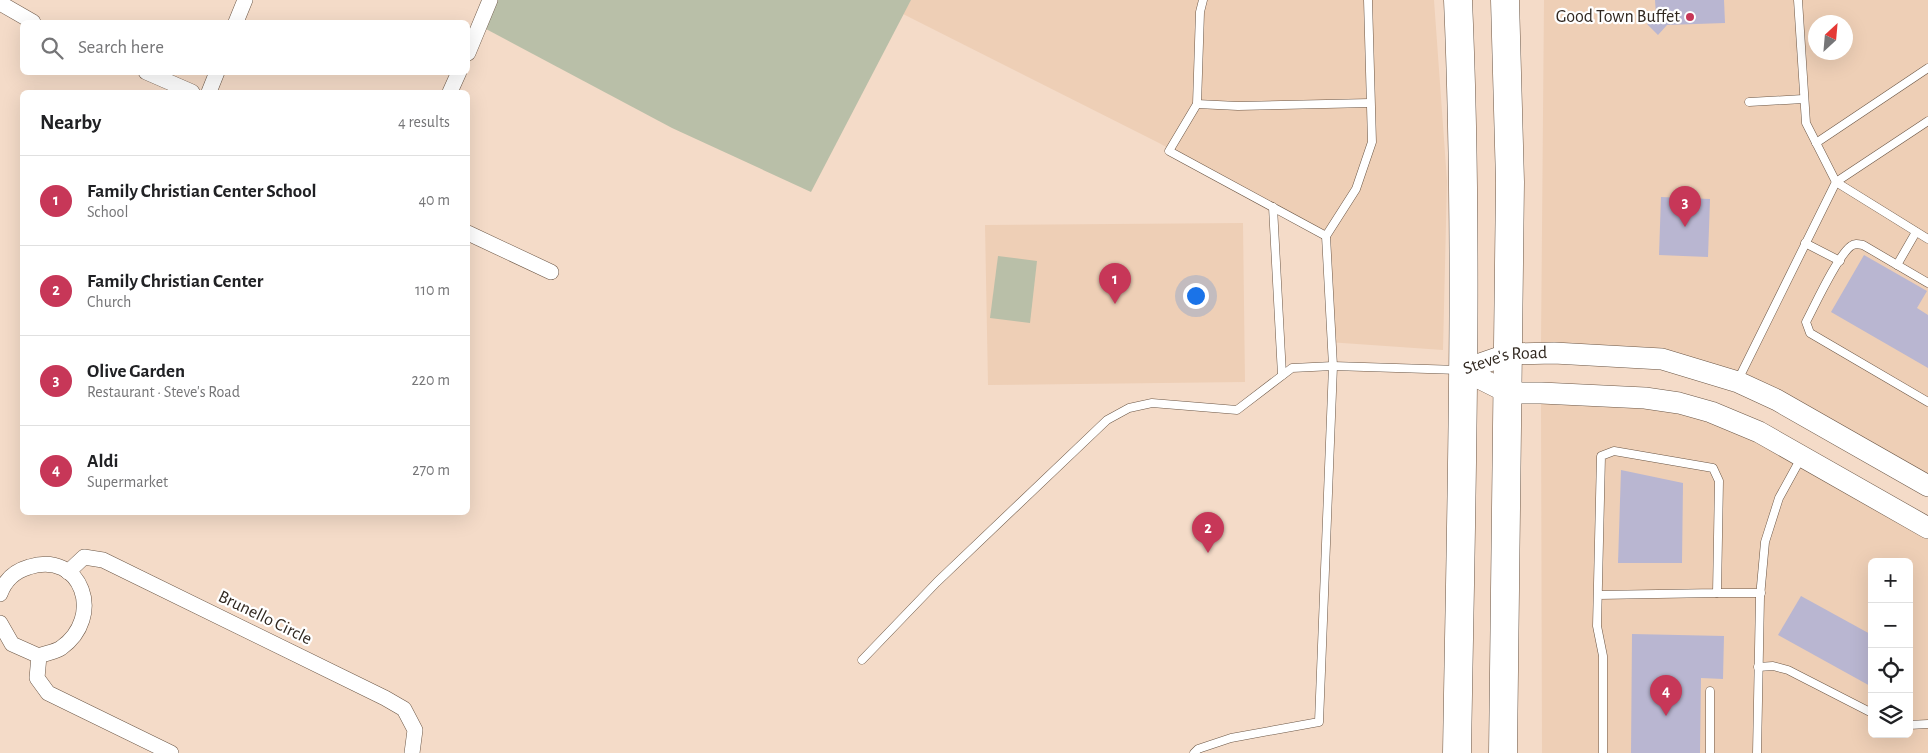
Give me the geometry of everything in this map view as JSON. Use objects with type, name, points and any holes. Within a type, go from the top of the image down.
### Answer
[{"type":"highway","points":[[1456,753],[1464,370],[1464,179],[1458,0]]},
{"type":"highway","points":[[1503,753],[1510,354],[1510,182],[1505,0]]},
{"type":"street","points":[[237,20],[245,0]]},
{"type":"street","points":[[470,48],[490,0]]},
{"type":"street","points":[[0,3],[30,20]]},
{"type":"street","points":[[153,75],[187,90]]},
{"type":"street","points":[[210,90],[216,75]]},
{"type":"street","points":[[451,90],[458,75]]},
{"type":"street","points":[[470,234],[551,272]]},
{"type":"street","name":"Steve's Road","points":[[1464,370],[1510,354],[1554,353],[1662,359],[1738,382],[1777,400],[1928,486]]},
{"type":"street","name":"Steve's Road","points":[[1464,370],[1509,393],[1630,397],[1679,403],[1743,424],[1928,528]]},
{"type":"street","name":"Brunello Circle","points":[[68,572],[84,557],[103,560],[385,698],[404,709],[415,730],[412,753]]},
{"type":"street","points":[[0,594],[4,583],[20,569],[43,562],[68,572],[81,586],[85,612],[75,635],[60,649],[39,656],[12,644],[0,624]]},
{"type":"street","points":[[39,656],[38,678],[48,693],[171,753]]},
{"type":"lane","points":[[1203,0],[1200,12],[1197,104],[1169,151],[1326,236]]},
{"type":"lane","points":[[1194,753],[1198,749],[1232,738],[1319,722],[1333,366],[1326,236],[1356,189],[1372,142],[1368,0]]},
{"type":"lane","points":[[1798,0],[1806,123],[1836,182],[1928,239]]},
{"type":"lane","points":[[1816,143],[1928,68]]},
{"type":"lane","points":[[1749,102],[1803,99]]},
{"type":"lane","points":[[1197,104],[1238,106],[1370,103]]},
{"type":"lane","points":[[1738,382],[1836,182],[1928,121]]},
{"type":"lane","points":[[1273,207],[1282,375]]},
{"type":"lane","points":[[1897,265],[1916,232]]},
{"type":"lane","points":[[1806,243],[1840,261]]},
{"type":"lane","points":[[1928,283],[1862,245],[1855,244],[1849,247],[1840,261],[1806,322],[1810,333],[1928,402]]},
{"type":"lane","points":[[862,660],[937,582],[1107,420],[1129,408],[1152,403],[1237,410],[1292,368],[1333,366],[1464,370]]},
{"type":"lane","points":[[1603,753],[1602,656],[1597,626],[1601,456],[1614,451],[1713,468],[1716,471],[1719,481],[1717,593]]},
{"type":"lane","points":[[1757,753],[1758,667],[1765,542],[1779,498],[1802,456]]},
{"type":"lane","points":[[1598,594],[1761,593]]},
{"type":"lane","points":[[1758,667],[1773,666],[1788,670],[1868,711]]},
{"type":"lane","points":[[1710,690],[1710,753]]},
{"type":"lane","points":[[1913,725],[1928,724]]},
{"type":"shaded area","points":[[911,0],[1434,0],[1447,181],[1443,350],[1328,342],[1328,238],[1159,143],[903,14]]},
{"type":"shaded area","points":[[1544,0],[1928,0],[1928,476],[1781,392],[1541,345]]},
{"type":"shaded area","points":[[1243,223],[1245,382],[988,385],[985,225]]},
{"type":"shaded area","points":[[1541,402],[1644,407],[1677,412],[1739,432],[1928,539],[1928,753],[1542,753]]},
{"type":"green space","points":[[498,0],[911,0],[811,192],[672,128],[486,29]]},
{"type":"green space","points":[[998,256],[1037,261],[1030,323],[990,318]]},
{"type":"building","name":"Good Town Buffet","points":[[1655,0],[1724,0],[1725,23],[1667,25],[1658,35],[1647,24],[1656,15]]},
{"type":"building","points":[[1661,197],[1710,199],[1708,257],[1659,255]]},
{"type":"building","points":[[1864,255],[1927,291],[1917,308],[1928,315],[1928,368],[1831,312]]},
{"type":"building","points":[[1621,470],[1683,483],[1682,563],[1618,563]]},
{"type":"building","points":[[1801,596],[1868,633],[1868,685],[1778,635]]},
{"type":"building","points":[[1632,634],[1724,636],[1723,679],[1701,678],[1700,753],[1631,753]]},
{"type":"place","name":"Good Town Buffet","points":[[1690,17]]},
{"type":"place","name":"Olive Garden","points":[[1685,227]]},
{"type":"place","name":"Family Christian Center School","points":[[1115,304]]},
{"type":"place","name":"Family Christian Center","points":[[1208,553]]},
{"type":"place","name":"Aldi","points":[[1666,716]]}]
